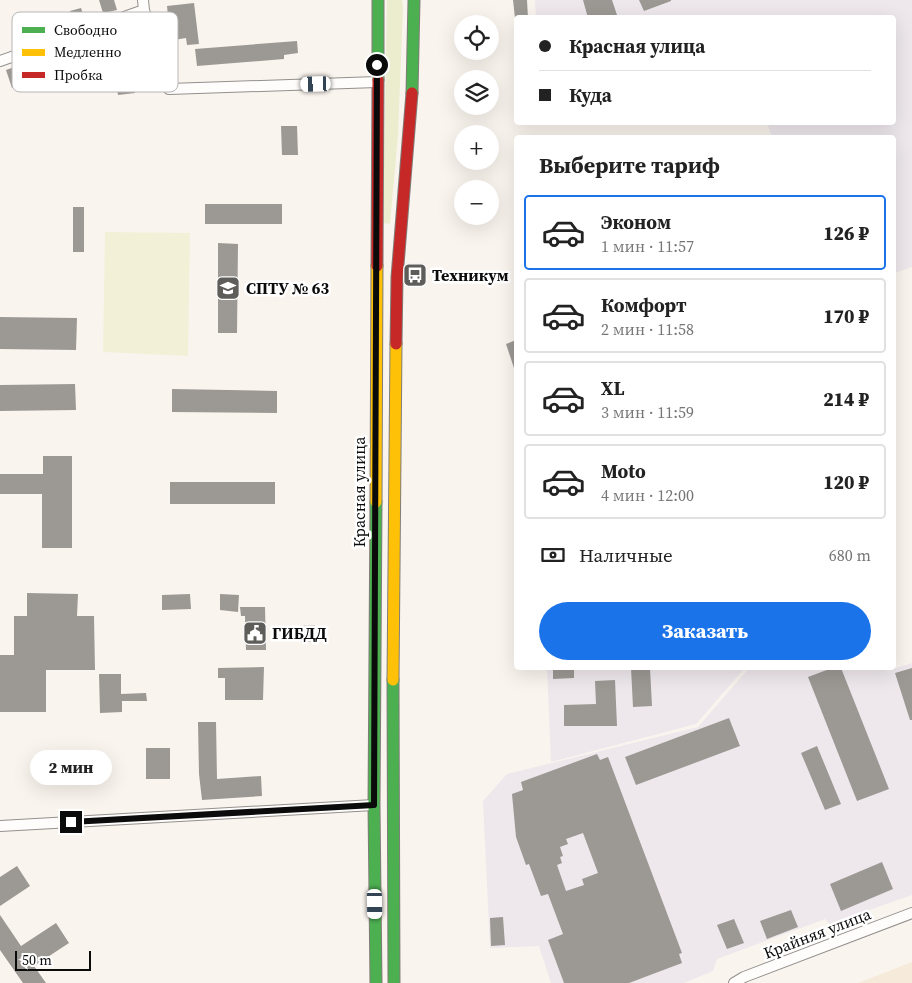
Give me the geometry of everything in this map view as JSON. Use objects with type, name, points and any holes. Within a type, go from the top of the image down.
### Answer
[{"type":"main road","name":"Красная улица","points":[[376,983],[374,805],[378,0]]},
{"type":"main road","points":[[394,983],[393,566],[397,287],[413,78],[414,0]]},
{"type":"street","points":[[126,12],[144,5]]},
{"type":"street","points":[[0,61],[12,56]]},
{"type":"street","points":[[178,89],[377,82]]},
{"type":"street","points":[[0,826],[374,805]]},
{"type":"street","name":"Крайняя улица","points":[[734,983],[744,977],[912,913]]},
{"type":"shaded area","points":[[535,0],[912,0],[912,267],[896,272],[896,135],[771,135],[768,125],[896,125],[896,15],[536,15]]},
{"type":"shaded area","points":[[912,663],[912,895],[830,924],[825,919],[717,959],[713,971],[684,983],[551,983],[539,946],[490,948],[483,801],[507,774],[698,727],[747,670],[887,671],[896,670],[896,668]]},
{"type":"shaded area","points":[[547,670],[743,670],[696,724],[551,762]]},
{"type":"shaded area","points":[[912,962],[912,983],[858,983]]},
{"type":"green space","points":[[387,0],[402,0],[403,6],[398,135],[390,224],[383,223]]},
{"type":"green space","points":[[105,232],[190,233],[188,356],[103,352]]},
{"type":"building","points":[[99,0],[114,0],[117,10],[103,12]]},
{"type":"building","points":[[513,0],[527,0],[528,15],[515,15]]},
{"type":"building","points":[[583,0],[612,0],[617,15],[587,15]]},
{"type":"building","points":[[639,0],[671,0],[671,1],[644,11]]},
{"type":"building","points":[[194,3],[199,44],[187,45],[186,38],[178,39],[178,12],[168,12],[167,6]]},
{"type":"building","points":[[81,8],[82,12],[70,12]]},
{"type":"building","points":[[297,41],[298,53],[284,55],[284,59],[197,66],[195,49]]},
{"type":"building","points":[[12,68],[12,88],[6,70]]},
{"type":"building","points":[[118,92],[135,93],[118,95]]},
{"type":"building","points":[[281,126],[297,126],[298,155],[282,155]]},
{"type":"building","points":[[205,204],[282,204],[282,224],[205,224]]},
{"type":"building","points":[[73,207],[84,207],[84,252],[73,252]]},
{"type":"building","name":"СПТУ № 63","points":[[218,243],[238,244],[237,333],[218,333]]},
{"type":"building","points":[[0,317],[77,318],[76,350],[0,349]]},
{"type":"building","points":[[514,341],[514,368],[506,344]]},
{"type":"building","points":[[75,384],[76,410],[0,411],[0,385]]},
{"type":"building","points":[[172,389],[277,391],[277,413],[172,412]]},
{"type":"building","points":[[43,456],[72,456],[72,548],[42,548],[42,494],[0,494],[0,474],[43,474]]},
{"type":"building","points":[[170,482],[275,482],[275,504],[170,504]]},
{"type":"building","points":[[27,593],[78,594],[77,616],[94,616],[95,670],[46,670],[46,712],[0,712],[0,655],[14,655],[14,616],[27,616]]},
{"type":"building","points":[[190,594],[191,609],[162,610],[162,595]]},
{"type":"building","points":[[220,594],[239,595],[238,612],[220,610]]},
{"type":"building","name":"ГИБДД","points":[[240,607],[265,607],[266,650],[246,650],[245,616],[241,616]]},
{"type":"building","points":[[315,625],[315,642],[301,642],[300,626]]},
{"type":"building","points":[[264,667],[263,700],[225,700],[225,678],[218,678],[218,668]]},
{"type":"building","points":[[912,668],[912,720],[910,720],[895,673]]},
{"type":"building","points":[[553,670],[574,670],[574,678],[553,679]]},
{"type":"building","points":[[631,670],[650,670],[652,706],[633,707]]},
{"type":"building","points":[[827,670],[842,670],[889,789],[857,801],[808,677]]},
{"type":"building","points":[[99,674],[121,674],[121,694],[146,693],[147,701],[122,701],[122,712],[100,713]]},
{"type":"building","points":[[615,680],[617,726],[564,726],[564,705],[596,704],[595,681]]},
{"type":"building","points":[[729,718],[740,746],[636,785],[625,757]]},
{"type":"building","points":[[198,722],[216,722],[217,779],[261,776],[262,796],[202,800],[199,774]]},
{"type":"building","points":[[817,746],[841,804],[825,810],[801,753]]},
{"type":"building","points":[[146,748],[170,748],[170,779],[146,779]]},
{"type":"building","points":[[597,754],[600,760],[608,757],[682,953],[679,954],[682,963],[629,983],[564,983],[548,940],[563,934],[548,894],[541,896],[529,864],[526,865],[516,837],[512,794],[523,790],[521,782]],"holes":[[[583,833],[598,873],[582,879],[584,885],[566,891],[557,865],[562,863],[560,857],[563,856],[560,847],[568,844],[566,839]]]},
{"type":"building","points":[[882,862],[893,889],[841,911],[830,884]]},
{"type":"building","points":[[17,866],[30,886],[0,906],[0,877]]},
{"type":"building","points":[[791,910],[798,927],[767,939],[760,921]]},
{"type":"building","points":[[0,915],[21,946],[56,923],[69,943],[34,966],[46,983],[23,983],[0,950]]},
{"type":"building","points":[[503,917],[505,945],[491,946],[490,918]]},
{"type":"building","points":[[734,919],[744,943],[727,949],[717,925]]},
{"type":"traffic: fast","points":[[378,0],[378,80]]},
{"type":"traffic: fast","points":[[412,93],[414,0]]},
{"type":"traffic: fast","points":[[376,502],[374,805],[376,983]]},
{"type":"traffic: fast","points":[[393,680],[394,983]]},
{"type":"traffic: slow","points":[[376,502],[377,266]]},
{"type":"traffic: slow","points":[[393,680],[396,344]]},
{"type":"traffic: jam","points":[[377,266],[378,80]]},
{"type":"traffic: jam","points":[[396,344],[397,277],[412,93]]},
{"type":"place","name":"Техникум","points":[[415,275]]},
{"type":"place","name":"СПТУ № 63","points":[[228,288]]},
{"type":"place","name":"ГИБДД","points":[[255,633]]},
{"type":"route","points":[[71,822],[374,805],[377,65]]}]
